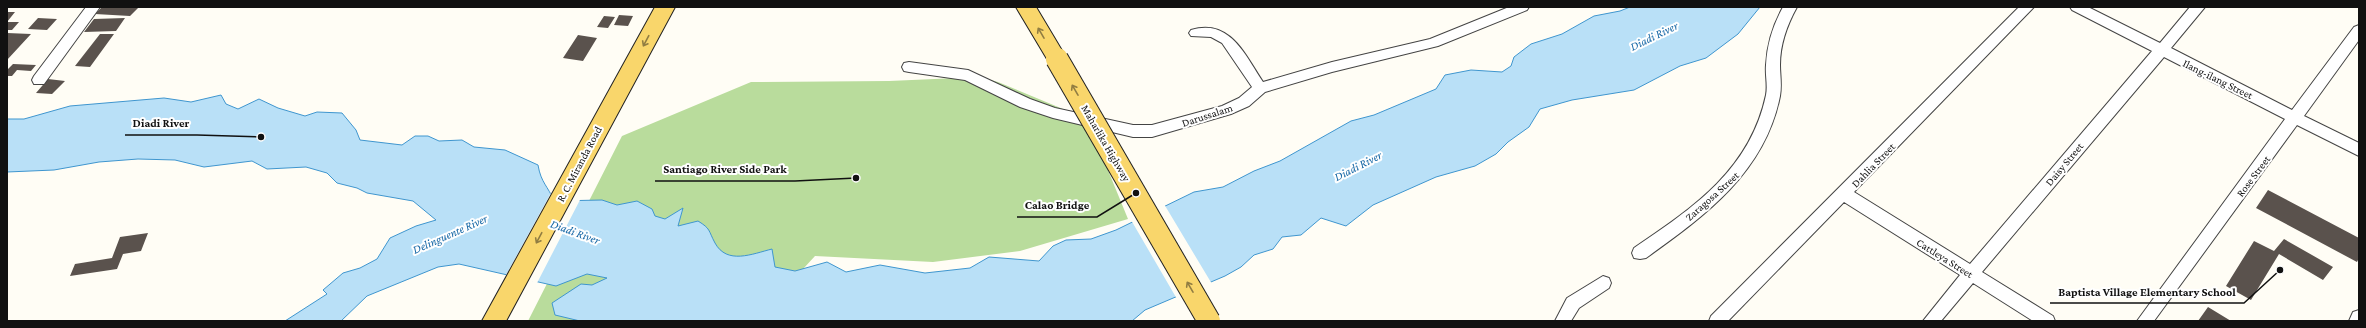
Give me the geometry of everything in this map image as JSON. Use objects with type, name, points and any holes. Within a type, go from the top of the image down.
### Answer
[{"type":"main road","name":"R. C. Miranda Road","points":[[494,321],[665,7]]},
{"type":"main road","name":"Maharlika Highway","points":[[1026,7],[1209,321]]},
{"type":"street","points":[[39,80],[93,7]]},
{"type":"street","name":"Darussalam","points":[[909,67],[968,75],[1025,103],[1052,113],[1133,131],[1152,131],[1226,110],[1244,102],[1260,88],[1332,67],[1433,43],[1522,7]]},
{"type":"street","name":"Zaragosa Street","points":[[1640,253],[1681,224],[1713,198],[1737,176],[1754,150],[1768,120],[1773,93],[1773,61],[1778,34],[1790,7]]},
{"type":"street","name":"Dahlia Street","points":[[1717,321],[2027,7]]},
{"type":"street","name":"Ilang-ilang Street","points":[[2077,7],[2359,150]]},
{"type":"street","name":"Daisy Street","points":[[1931,321],[2198,7]]},
{"type":"street","name":"Rose Street","points":[[2145,321],[2296,118],[2359,30]]},
{"type":"street","points":[[1196,33],[1213,32],[1227,40],[1237,51],[1260,88]]},
{"type":"street","name":"Cattleya Street","points":[[1844,194],[2047,321]]},
{"type":"street","points":[[1563,321],[1565,310],[1574,301],[1603,283]]},
{"type":"street","points":[[2357,321],[2359,317]]},
{"type":"green space","points":[[980,77],[998,82],[1087,119],[1128,219],[1020,251],[933,262],[815,256],[755,321],[528,321],[622,136],[751,82],[889,81]]},
{"type":"water","name":"Delinguente River","points":[[1630,7],[1760,7],[1738,34],[1706,58],[1680,66],[1634,90],[1572,100],[1540,109],[1529,127],[1508,142],[1496,154],[1475,166],[1436,177],[1373,205],[1346,226],[1321,218],[1301,235],[1282,237],[1273,249],[1254,255],[1241,267],[1225,276],[1145,310],[1132,321],[580,321],[555,315],[552,303],[581,284],[592,285],[607,278],[587,274],[556,286],[459,264],[438,267],[367,296],[341,321],[285,321],[327,294],[323,290],[343,273],[360,268],[377,259],[390,238],[416,226],[436,220],[413,201],[367,193],[357,188],[337,183],[327,173],[306,167],[267,169],[252,161],[204,167],[175,160],[138,159],[99,162],[54,170],[7,172],[7,119],[24,119],[70,106],[164,98],[191,102],[221,95],[226,104],[238,109],[259,99],[278,108],[305,116],[317,112],[342,113],[356,130],[360,140],[402,145],[415,136],[428,136],[439,141],[462,140],[474,147],[505,150],[538,165],[543,180],[554,201],[602,200],[617,205],[637,201],[652,209],[655,216],[665,219],[683,208],[678,226],[698,221],[707,228],[720,250],[733,256],[748,255],[772,249],[775,267],[795,271],[827,262],[846,272],[880,265],[925,273],[970,268],[989,257],[1039,261],[1053,246],[1066,240],[1091,239],[1116,230],[1194,192],[1223,187],[1254,171],[1280,161],[1351,121],[1374,115],[1436,89],[1445,75],[1471,70],[1502,72],[1511,66],[1514,57],[1531,44],[1562,34],[1594,16],[1620,11]]},
{"type":"pier","points":[[552,191],[556,199],[581,198],[537,283],[506,275]]},
{"type":"pier","points":[[1164,204],[1212,284],[1177,299],[1131,220]]},
{"type":"building","points":[[102,7],[139,7],[130,16],[95,14]]},
{"type":"building","points":[[7,12],[15,12],[7,22]]},
{"type":"building","points":[[619,15],[633,16],[628,26],[614,25]]},
{"type":"building","points":[[604,16],[615,17],[608,28],[597,27]]},
{"type":"building","points":[[38,18],[57,19],[47,30],[28,29]]},
{"type":"building","points":[[125,18],[116,31],[84,32],[94,19]]},
{"type":"building","points":[[7,22],[19,22],[12,30],[7,30]]},
{"type":"building","points":[[7,33],[31,34],[7,60]]},
{"type":"building","points":[[100,34],[114,34],[90,67],[75,66]]},
{"type":"building","points":[[578,35],[597,38],[583,61],[563,58]]},
{"type":"building","points":[[13,64],[36,65],[31,71],[17,70],[12,76],[7,76],[7,70]]},
{"type":"building","points":[[48,79],[65,81],[52,94],[36,93]]},
{"type":"building","points":[[2268,190],[2359,238],[2359,258],[2357,262],[2256,208]]},
{"type":"building","points":[[148,233],[141,251],[123,254],[117,269],[70,276],[75,264],[112,258],[120,237]]},
{"type":"building","points":[[2284,239],[2333,267],[2323,280],[2279,254],[2251,300],[2226,286],[2254,241],[2274,251]]},
{"type":"building","points":[[2208,307],[2231,321],[2198,321]]},
{"type":"place","name":"Diadi River","points":[[261,137]]},
{"type":"place","name":"Santiago River Side Park","points":[[856,178]]},
{"type":"place","name":"Calao Bridge","points":[[1136,193]]},
{"type":"place","name":"Baptista Village Elementary School","points":[[2280,270]]}]
